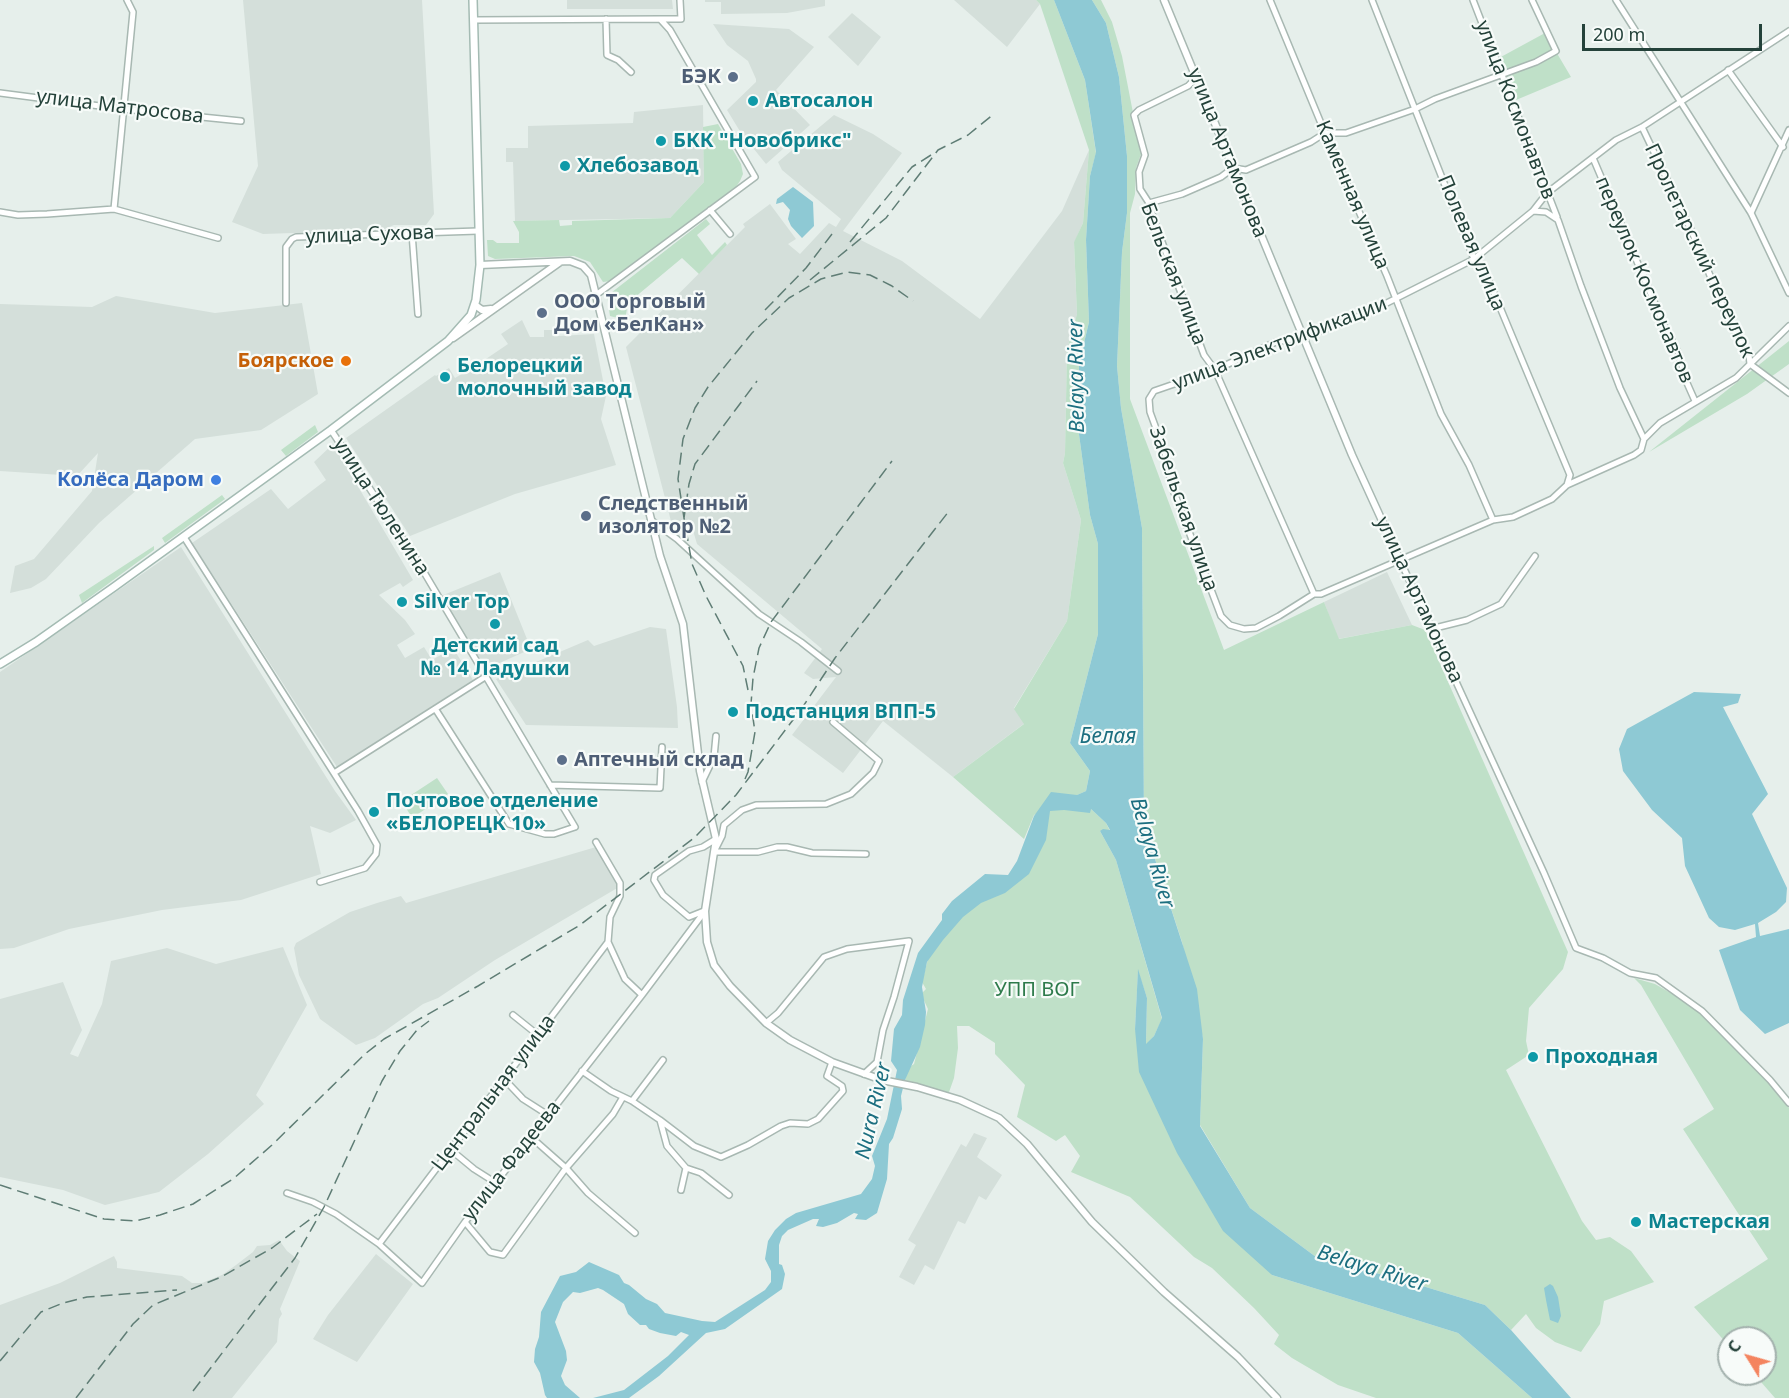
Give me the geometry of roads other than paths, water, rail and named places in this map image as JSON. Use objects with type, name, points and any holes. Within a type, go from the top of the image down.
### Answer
[{"type":"main road","name":"улица Тюленина","points":[[0,664],[36,642],[331,430],[448,341],[465,323],[475,306],[480,265],[473,0]]},
{"type":"street","points":[[114,209],[133,12],[127,0]]},
{"type":"street","points":[[474,20],[681,19],[680,0]]},
{"type":"street","name":"улица Артамонова","points":[[1164,0],[1352,455],[1544,873],[1576,948],[1603,958],[1630,973],[1656,978],[1702,1011],[1770,1080],[1789,1103]]},
{"type":"street","name":"Каменная улица","points":[[1270,0],[1396,300],[1441,414],[1469,465],[1493,520]]},
{"type":"street","name":"Полевая улица","points":[[1372,0],[1474,259],[1484,269],[1570,475],[1568,485]]},
{"type":"street","name":"улица Космонавтов","points":[[1473,0],[1620,388],[1644,439]]},
{"type":"street","points":[[1149,203],[1182,194],[1221,177],[1233,168],[1245,170],[1311,142],[1325,133],[1346,133],[1536,62],[1556,51],[1532,0]]},
{"type":"street","points":[[1616,0],[1751,213],[1789,293]]},
{"type":"street","points":[[606,19],[607,55],[618,60],[631,72]]},
{"type":"street","points":[[596,294],[755,177],[669,30],[660,19]]},
{"type":"street","name":"улица Электрификации","points":[[1154,391],[1215,370],[1275,342],[1303,336],[1365,314],[1474,259],[1533,210],[1547,193],[1616,141],[1642,128],[1789,31]]},
{"type":"street","points":[[1728,70],[1783,147]]},
{"type":"street","name":"Бельская улица","points":[[1197,77],[1188,86],[1139,110],[1134,115],[1145,154],[1139,172],[1140,189],[1149,203],[1204,355],[1215,370],[1314,594]]},
{"type":"street","name":"улица Матросова","points":[[0,93],[241,121]]},
{"type":"street","name":"Пролетарский переулок","points":[[1642,128],[1692,232],[1728,319],[1749,355],[1750,364],[1789,393]]},
{"type":"street","points":[[1751,213],[1789,130]]},
{"type":"street","name":"переулок Космонавтов","points":[[1593,158],[1678,352],[1686,383],[1695,401]]},
{"type":"street","points":[[0,212],[37,214],[114,209],[218,238]]},
{"type":"street","points":[[710,210],[730,234]]},
{"type":"street","name":"улица Космонавтов","points":[[1533,210],[1546,212],[1558,220]]},
{"type":"street","name":"улица Сухова","points":[[286,303],[286,248],[296,237],[478,231]]},
{"type":"street","points":[[412,233],[418,314]]},
{"type":"street","name":"улица Тюленина","points":[[448,341],[549,268],[563,261]]},
{"type":"street","points":[[480,265],[578,262],[591,275],[660,556],[683,624],[702,782],[716,839],[705,911],[707,942],[714,965],[730,986],[766,1023],[790,1040],[832,1062],[864,1074],[917,1087],[980,1108],[999,1118],[1027,1144],[1092,1222],[1164,1292],[1238,1357],[1276,1398]]},
{"type":"street","points":[[475,306],[482,310],[496,307]]},
{"type":"street","points":[[1314,594],[1321,594],[1493,520],[1513,517],[1537,507],[1552,499],[1568,485],[1634,455],[1641,450],[1644,439],[1660,423],[1736,378],[1789,326]]},
{"type":"street","name":"Забельская улица","points":[[1154,391],[1149,399],[1150,412],[1165,453],[1172,487],[1221,616],[1230,625],[1244,629],[1256,628],[1314,594]]},
{"type":"street","name":"улица Тюленина","points":[[331,430],[415,557],[575,827],[554,834],[509,824],[436,710]]},
{"type":"street","points":[[651,520],[677,539],[759,614],[801,642],[838,671]]},
{"type":"street","points":[[184,537],[377,845],[376,854],[365,868],[320,882]]},
{"type":"street","points":[[1431,628],[1467,620],[1501,604],[1536,556]]},
{"type":"street","points":[[334,773],[485,677]]},
{"type":"street","points":[[714,852],[722,836],[724,825],[742,810],[756,805],[825,804],[850,794],[873,773],[879,761],[833,722]]},
{"type":"street","points":[[702,782],[714,756],[716,736]]},
{"type":"street","points":[[550,785],[660,788],[662,747]]},
{"type":"street","points":[[705,911],[689,917],[663,895],[654,880],[655,875],[689,850],[703,847],[716,839]]},
{"type":"street","points":[[596,842],[620,883],[620,896],[610,916],[608,942],[625,979],[642,995]]},
{"type":"street","points":[[714,852],[758,852],[787,847],[812,853],[866,854]]},
{"type":"street","name":"улица Фадеева","points":[[287,1193],[314,1202],[336,1214],[379,1244],[422,1283],[465,1222],[705,911]]},
{"type":"street","points":[[766,1023],[824,957],[848,949],[909,941],[883,1030],[877,1062],[864,1074]]},
{"type":"street","name":"Центральная улица","points":[[379,1244],[608,942]]},
{"type":"street","points":[[513,1015],[538,1035]]},
{"type":"street","points":[[632,1101],[663,1060]]},
{"type":"street","points":[[582,1071],[660,1119],[694,1146],[721,1157],[781,1126],[790,1123],[808,1124],[818,1119],[843,1091],[842,1086],[828,1076],[832,1062]]},
{"type":"street","points":[[504,1079],[523,1099],[548,1115]]},
{"type":"street","points":[[465,1222],[490,1252],[503,1255],[566,1168],[613,1114],[623,1097]]},
{"type":"street","points":[[660,1119],[667,1146],[686,1168],[701,1173],[729,1195]]},
{"type":"street","points":[[531,1138],[566,1168],[588,1193],[635,1233]]},
{"type":"street","points":[[451,1150],[496,1183]]},
{"type":"street","points":[[681,1190],[686,1168]]},
{"type":"water","name":"Белая","points":[[1054,0],[1092,0],[1106,23],[1119,77],[1127,156],[1127,213],[1122,252],[1117,366],[1121,408],[1142,528],[1144,825],[1197,989],[1203,1039],[1200,1126],[1250,1208],[1316,1257],[1485,1305],[1511,1330],[1571,1398],[1532,1398],[1458,1333],[1272,1275],[1223,1231],[1177,1153],[1139,1072],[1135,1029],[1138,969],[1147,998],[1146,1044],[1154,1036],[1162,1018],[1116,860],[1100,831],[1110,830],[1091,809],[1090,813],[1050,811],[1046,840],[1029,874],[1005,893],[981,903],[963,917],[927,962],[922,987],[926,1012],[925,1025],[920,1047],[905,1080],[901,1096],[902,1109],[889,1144],[887,1179],[877,1213],[866,1220],[855,1219],[858,1214],[854,1213],[837,1223],[823,1227],[816,1226],[819,1219],[813,1219],[788,1230],[782,1236],[779,1245],[779,1264],[782,1265],[785,1274],[782,1289],[725,1329],[706,1333],[659,1376],[629,1398],[593,1398],[624,1390],[668,1356],[689,1335],[681,1332],[676,1336],[660,1333],[649,1329],[646,1325],[640,1325],[628,1314],[624,1304],[598,1288],[580,1293],[573,1292],[563,1302],[555,1322],[567,1360],[561,1376],[565,1385],[580,1398],[547,1398],[545,1395],[540,1373],[534,1362],[535,1349],[539,1337],[541,1312],[560,1276],[576,1272],[589,1262],[619,1275],[624,1283],[657,1304],[665,1313],[715,1322],[765,1290],[771,1282],[771,1271],[765,1259],[768,1241],[786,1219],[796,1213],[861,1194],[872,1179],[875,1166],[872,1156],[887,1119],[897,1070],[891,1061],[894,1029],[902,1015],[903,1000],[918,953],[942,920],[942,914],[952,901],[985,874],[1008,875],[1017,861],[1034,816],[1051,792],[1077,795],[1086,791],[1090,771],[1070,743],[1098,634],[1098,544],[1090,515],[1078,427],[1079,364],[1089,322],[1086,240],[1090,176],[1096,152],[1085,80]]},
{"type":"water","points":[[793,187],[813,202],[814,226],[802,238],[788,219],[790,210],[783,202],[776,204],[777,199]]},
{"type":"water","points":[[1694,692],[1741,694],[1738,703],[1723,707],[1768,794],[1752,814],[1787,888],[1786,902],[1776,912],[1758,923],[1760,936],[1789,929],[1789,1023],[1765,1034],[1740,1010],[1719,950],[1756,937],[1755,924],[1735,930],[1719,927],[1709,918],[1685,866],[1682,838],[1652,810],[1623,771],[1619,749],[1627,729]]},
{"type":"water","points":[[1550,1284],[1558,1297],[1561,1316],[1558,1323],[1550,1320],[1544,1288]]},
{"type":"railway","points":[[810,280],[886,218],[938,150],[968,135],[995,113]]},
{"type":"railway","points":[[850,242],[912,167],[931,155]]},
{"type":"railway","points":[[765,310],[806,268],[832,234]]},
{"type":"railway","points":[[684,518],[678,479],[683,439],[695,408],[708,387],[752,333],[789,298],[821,279],[847,272],[870,275],[892,286],[913,301]]},
{"type":"railway","points":[[748,690],[743,666],[692,564],[684,518],[689,484],[695,464],[757,381]]},
{"type":"railway","points":[[745,779],[755,732],[751,704],[753,678],[759,648],[771,622],[892,461]]},
{"type":"railway","points":[[0,1185],[104,1219],[135,1221],[193,1204],[233,1179],[272,1145],[365,1054],[384,1039],[580,925],[694,838],[736,795],[802,708],[835,658],[949,511]]},
{"type":"railway","points":[[193,1391],[295,1258],[324,1207],[382,1081],[400,1051],[417,1030],[429,1021]]},
{"type":"railway","points":[[76,1398],[133,1324],[153,1305],[221,1277],[272,1248],[317,1214]]},
{"type":"railway","points":[[0,1361],[41,1312],[63,1303],[87,1297],[177,1290]]},
{"type":"place","name":"БЭК","points":[[733,77]]},
{"type":"place","name":"Автосалон","points":[[753,101]]},
{"type":"place","name":"БКК \"Новобрикс\"","points":[[661,141]]},
{"type":"place","name":"Хлебозавод","points":[[565,166]]},
{"type":"place","name":"ООО Торговый Дом «БелКан»","points":[[542,313]]},
{"type":"place","name":"Боярское","points":[[346,361]]},
{"type":"place","name":"Белорецкий молочный завод","points":[[445,377]]},
{"type":"place","name":"Колёса Даром","points":[[216,480]]},
{"type":"place","name":"Следственный изолятор №2","points":[[586,516]]},
{"type":"place","name":"Silver Top","points":[[402,602]]},
{"type":"place","name":"Детский сад № 14 Ладушки","points":[[495,624]]},
{"type":"place","name":"Подстанция ВПП-5","points":[[733,712]]},
{"type":"place","name":"Аптечный склад","points":[[562,760]]},
{"type":"place","name":"Почтовое отделение «БЕЛОРЕЦК 10»","points":[[374,812]]},
{"type":"place","name":"Проходная","points":[[1533,1057]]},
{"type":"place","name":"Мастерская","points":[[1636,1222]]},
{"type":"water label","name":"Belaya River","points":[[1077,376]]},
{"type":"water label","name":"Belaya River","points":[[1152,853]]},
{"type":"water label","name":"Nura River","points":[[874,1111]]},
{"type":"water label","name":"Belaya River","points":[[1372,1269]]},
{"type":"park label","name":"УПП ВОГ","points":[[1037,990]]}]
